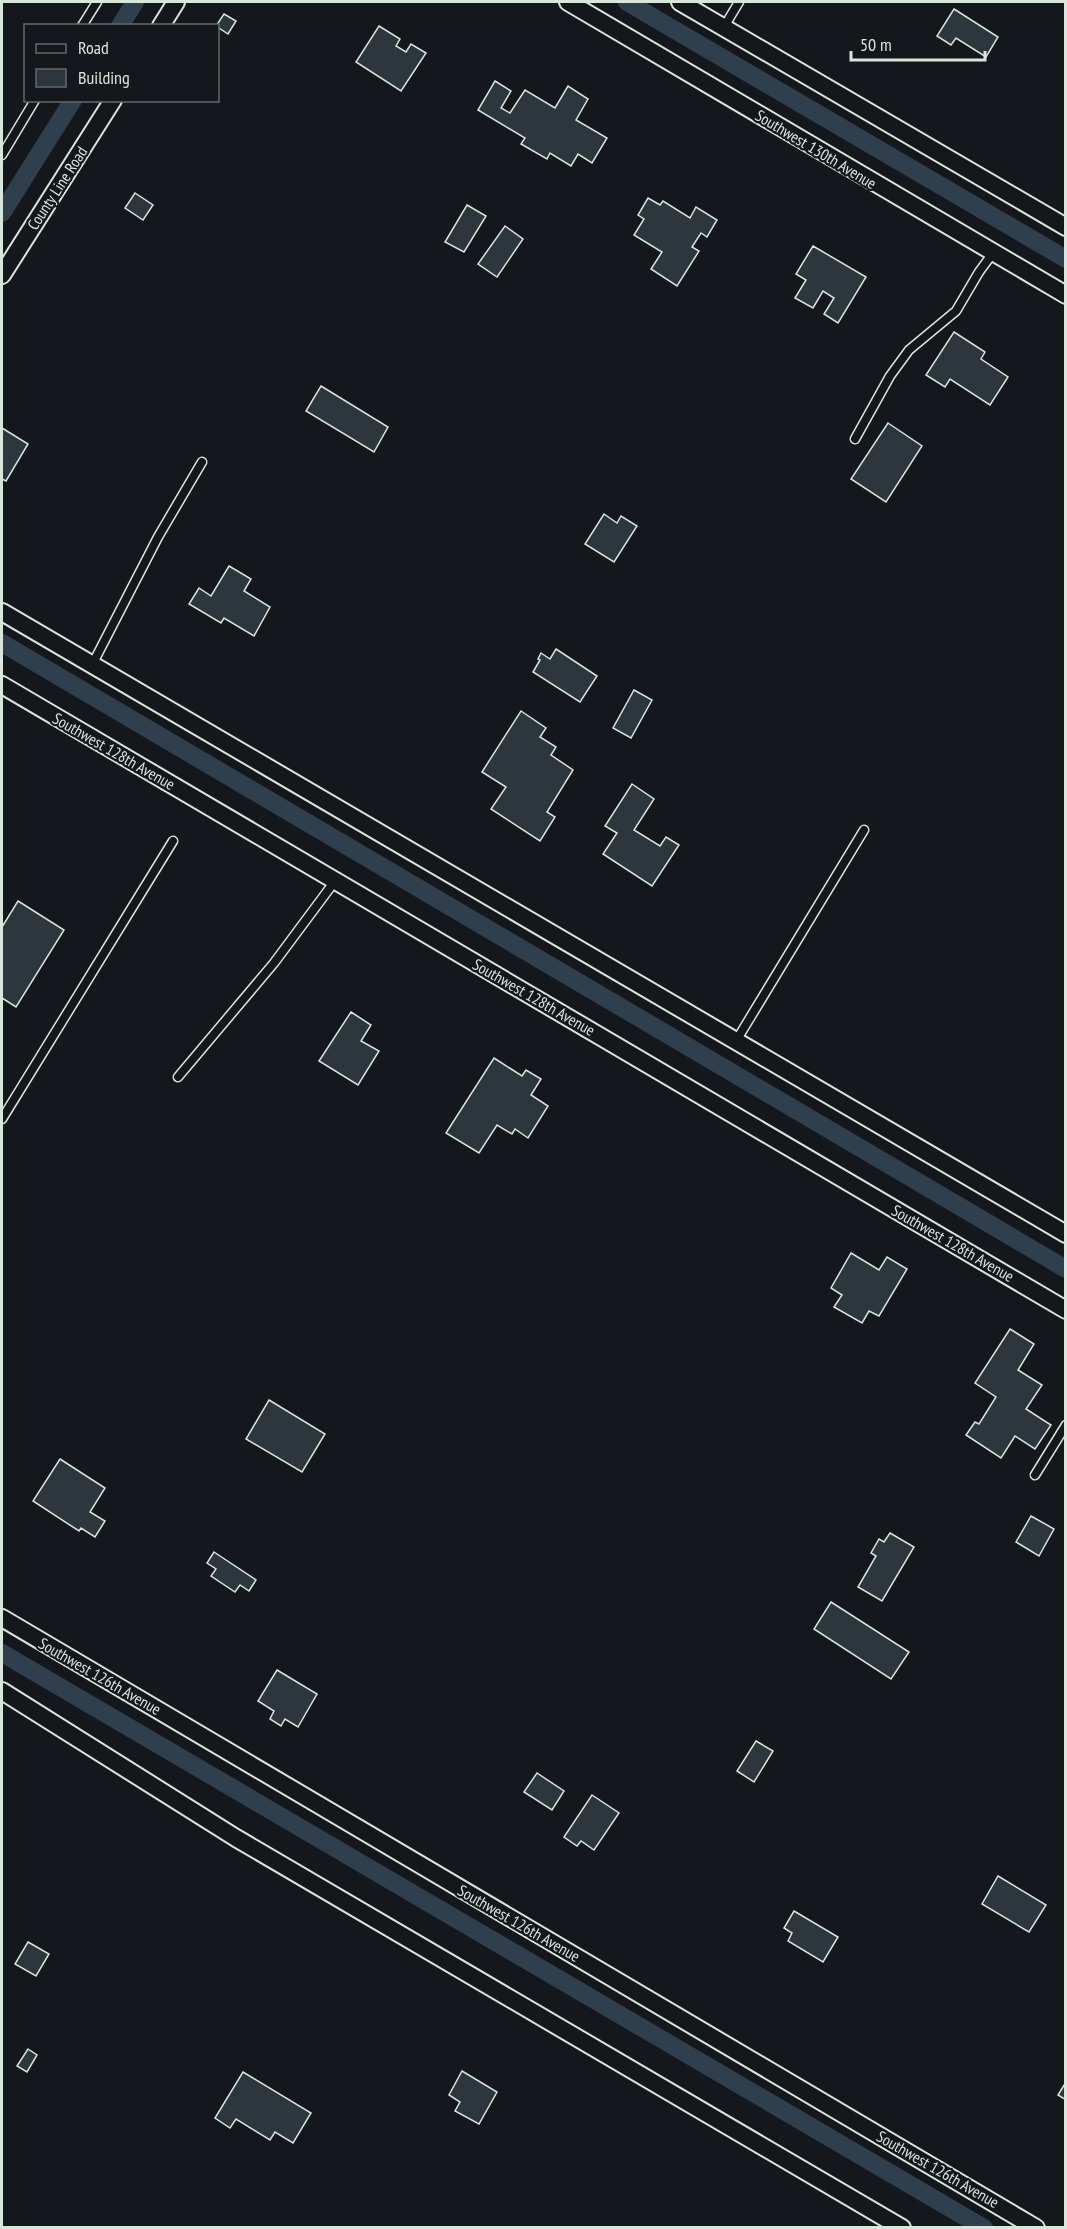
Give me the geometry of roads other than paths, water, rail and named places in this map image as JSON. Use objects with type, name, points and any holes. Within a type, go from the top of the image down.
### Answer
[{"type":"street","points":[[162,24],[176,2]]},
{"type":"street","name":"Southwest 130th Avenue","points":[[568,2],[1065,295]]},
{"type":"street","points":[[680,2],[1065,226]]},
{"type":"street","name":"County Line Road","points":[[2,275],[112,102]]},
{"type":"street","points":[[2,612],[1065,1234]]},
{"type":"street","name":"Southwest 128th Avenue","points":[[2,685],[1065,1310]]},
{"type":"street","name":"Southwest 126th Avenue","points":[[2,1618],[1036,2228]]},
{"type":"street","points":[[2,1691],[236,1838],[902,2228]]},
{"type":"lane","points":[[83,24],[97,2]]},
{"type":"lane","points":[[724,27],[739,2]]},
{"type":"lane","points":[[2,155],[34,102]]},
{"type":"lane","points":[[855,439],[896,367],[909,350],[956,311],[993,253]]},
{"type":"lane","points":[[92,665],[158,537],[202,462]]},
{"type":"lane","points":[[736,1041],[864,830]]},
{"type":"lane","points":[[2,1119],[173,841]]},
{"type":"lane","points":[[178,1077],[274,963],[335,881]]},
{"type":"lane","points":[[1035,1475],[1065,1425]]},
{"type":"waterway","points":[[121,24],[135,2]]},
{"type":"waterway","points":[[627,2],[1066,259]]},
{"type":"waterway","points":[[2,213],[72,102]]},
{"type":"waterway","points":[[2,643],[1066,1269]]},
{"type":"waterway","points":[[2,1653],[984,2228]]}]
